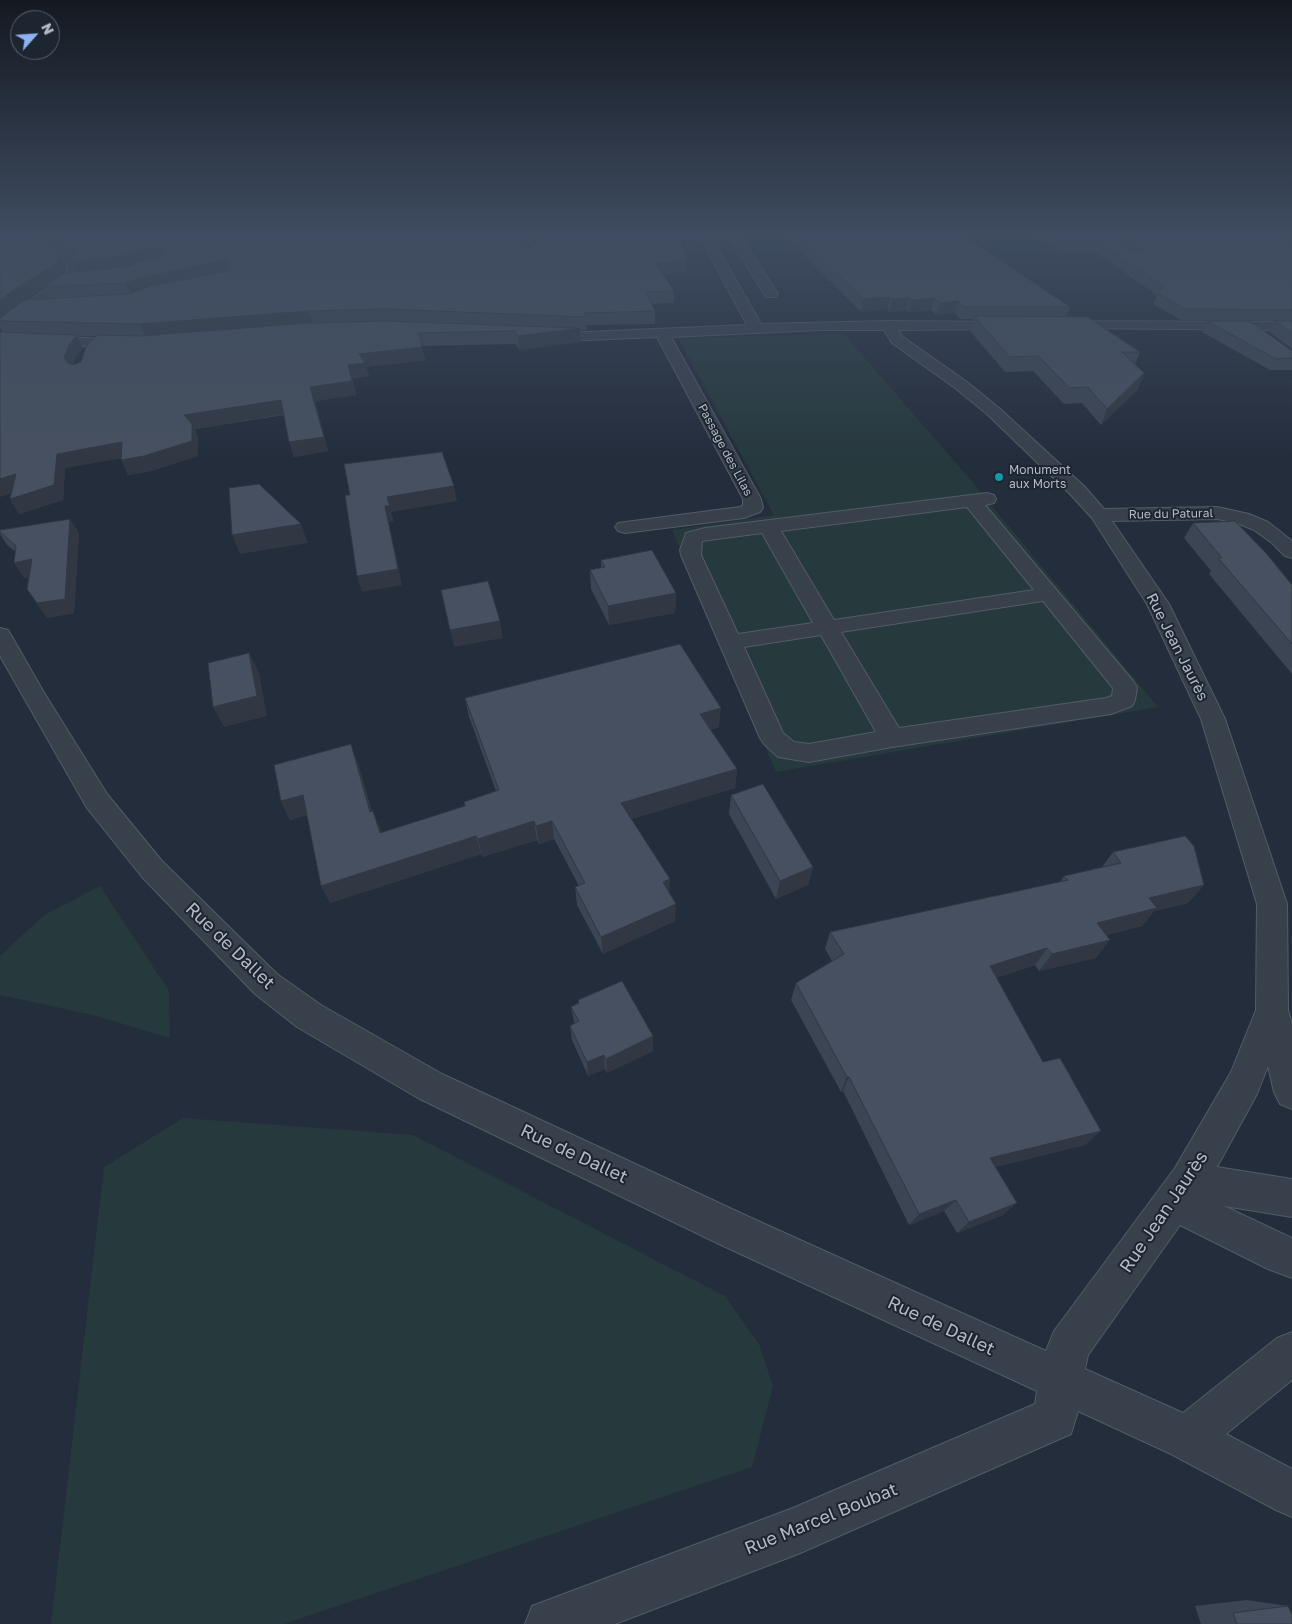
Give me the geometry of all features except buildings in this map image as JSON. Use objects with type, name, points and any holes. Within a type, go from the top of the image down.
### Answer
[{"type":"street","points":[[0,329],[23,310]]},
{"type":"street","points":[[746,310],[756,328]]},
{"type":"street","points":[[526,334],[587,336],[756,328],[888,325],[1025,325]]},
{"type":"street","name":"Rue Jean Jaurès","points":[[888,325],[897,340],[961,385],[1000,417],[1036,450],[1099,515],[1158,604],[1213,719],[1272,904],[1272,1010],[1292,1092]]},
{"type":"street","points":[[1054,325],[1292,326]]},
{"type":"street","points":[[1248,326],[1264,338]]},
{"type":"street","name":"Passage des Lilas","points":[[625,527],[744,512],[753,508],[752,499],[661,332]]},
{"type":"street","points":[[0,340],[146,343]]},
{"type":"street","points":[[84,359],[98,342]]},
{"type":"street","points":[[979,500],[1049,594],[1125,687],[1123,700],[1111,706],[892,738],[809,753],[787,750],[773,738],[690,550],[694,537],[768,526],[979,500]]},
{"type":"street","name":"Rue du Patural","points":[[1099,515],[1217,513],[1242,518],[1267,530],[1292,552]]},
{"type":"street","points":[[768,526],[892,738]]},
{"type":"street","points":[[731,642],[1049,594]]},
{"type":"street","name":"Rue de Dallet","points":[[0,635],[31,692],[97,801],[152,869],[266,984],[309,1016],[430,1086],[724,1225],[1187,1438],[1292,1494]]},
{"type":"street","name":"Rue Jean Jaurès","points":[[1060,1381],[1069,1346],[1181,1191],[1244,1082],[1272,1010]]},
{"type":"street","points":[[1181,1191],[1237,1188],[1292,1198]]},
{"type":"street","points":[[1181,1191],[1282,1255],[1292,1258]]},
{"type":"street","points":[[1187,1438],[1292,1352]]},
{"type":"street","name":"Rue Marcel Boubat","points":[[550,1624],[798,1530],[1055,1418],[1060,1381]]},
{"type":"green space","points":[[844,334],[969,478],[1158,707],[776,772],[672,530],[774,515],[678,338]]},
{"type":"green space","points":[[100,886],[169,991],[170,1038],[93,1015],[0,995],[0,956],[44,915]]},
{"type":"green space","points":[[183,1118],[413,1135],[725,1296],[759,1344],[773,1386],[752,1467],[284,1624],[51,1624],[104,1167]]},
{"type":"place","name":"Monument aux Morts","points":[[999,477]]}]
